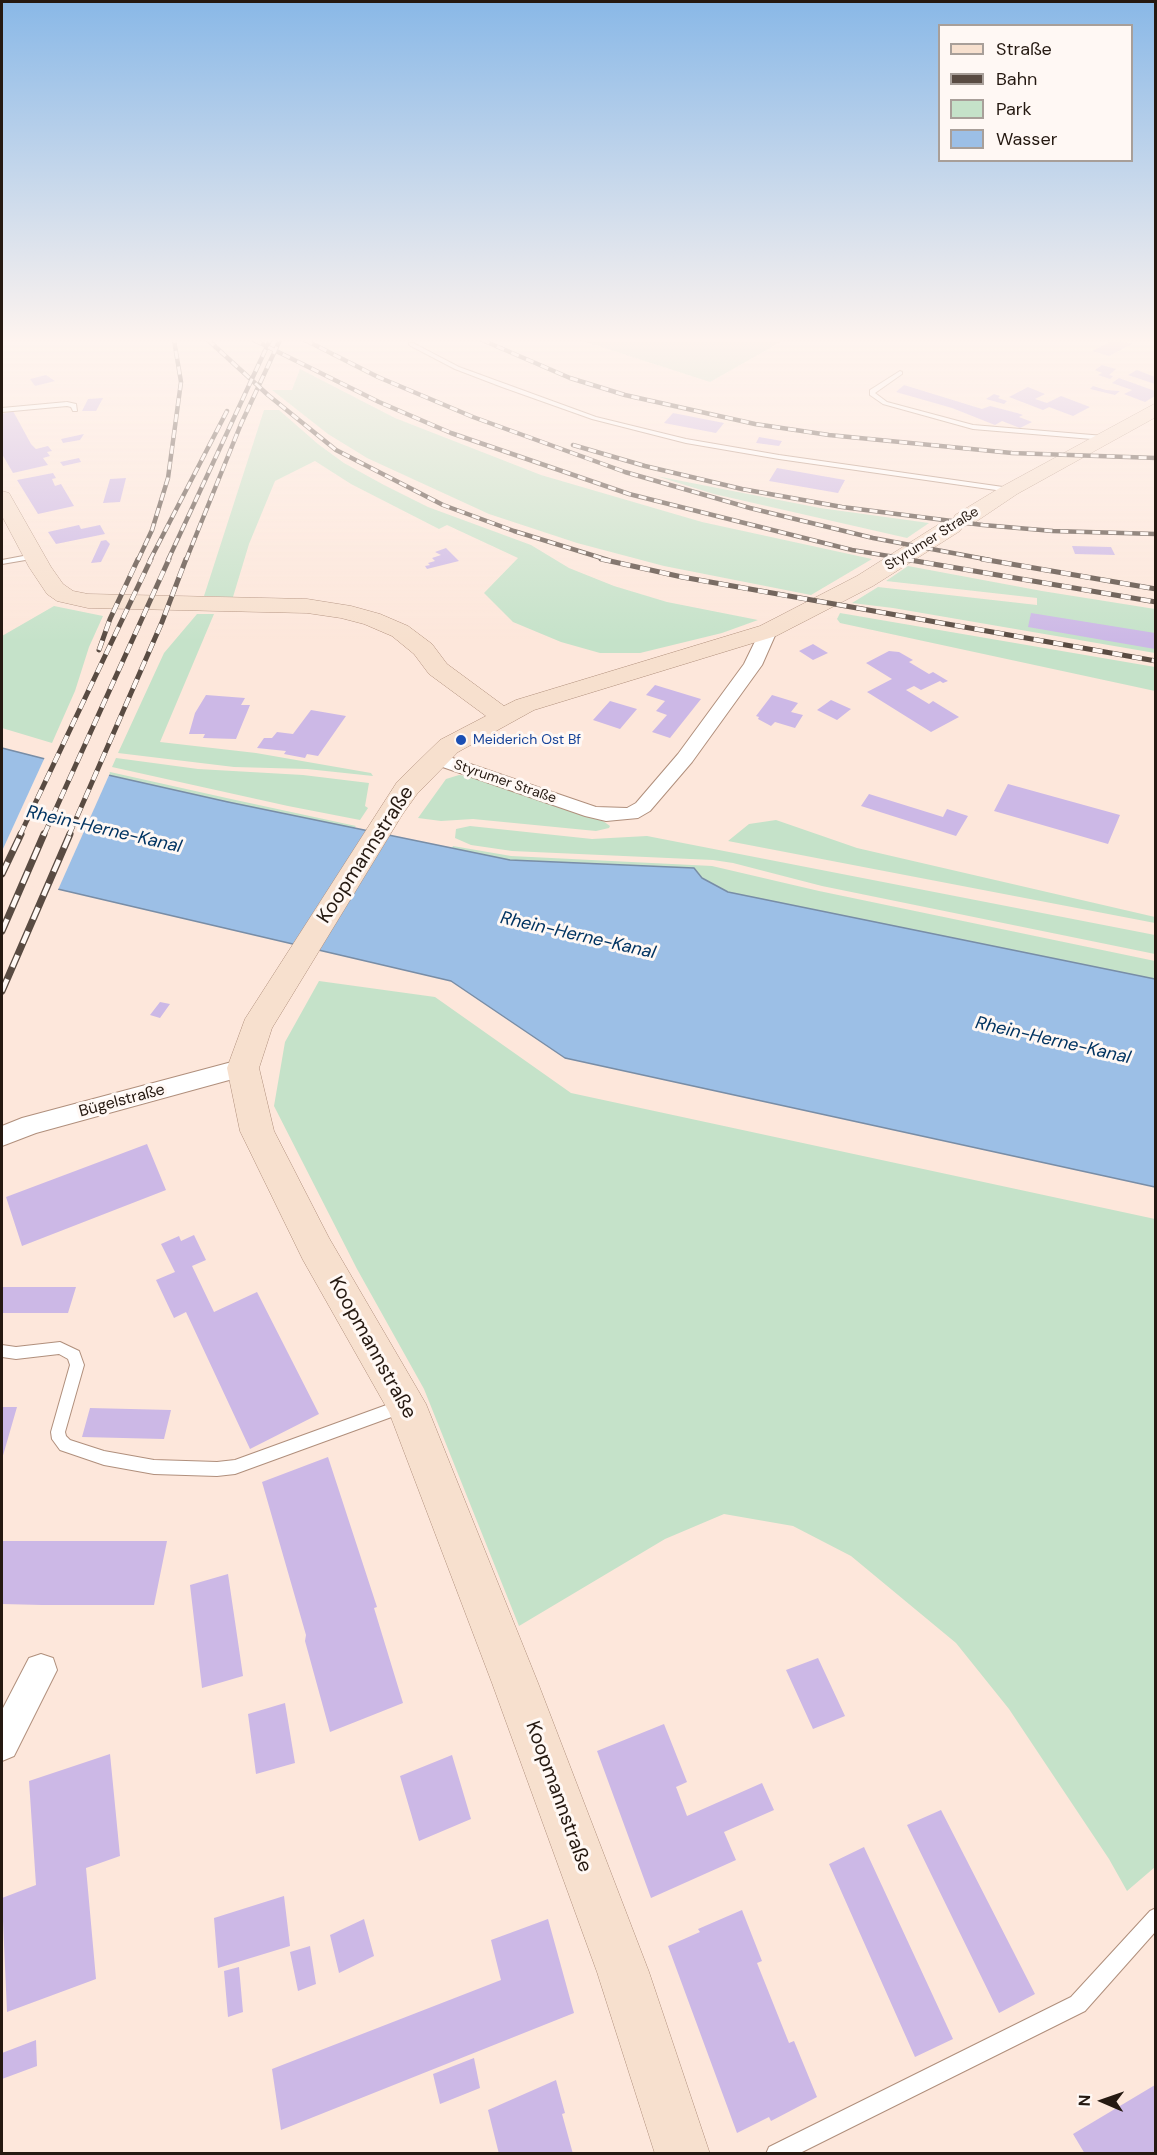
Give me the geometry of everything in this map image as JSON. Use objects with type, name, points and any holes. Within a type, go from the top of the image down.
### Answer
[{"type":"street","name":"Styrumer Straße","points":[[513,710],[768,631],[865,581],[1010,490],[1099,441]]},
{"type":"street","points":[[2,497],[34,556],[55,589],[65,596],[88,601],[307,606],[343,611],[372,619],[400,631],[423,649],[438,669],[513,710]]},
{"type":"street","name":"Styrumer Straße","points":[[435,758],[606,816],[631,814],[643,807],[685,758],[753,665],[768,631]]},
{"type":"street","name":"Koopmannstraße","points":[[513,710],[449,746],[407,788],[256,1026],[243,1068],[257,1131],[316,1249],[406,1404],[515,1683],[623,1972],[683,2154]]},
{"type":"street","name":"Bügelstraße","points":[[2,1136],[31,1125],[243,1068]]},
{"type":"street","points":[[2,1744],[41,1670]]},
{"type":"lane","points":[[684,441],[779,458],[1010,490]]},
{"type":"lane","points":[[2,562],[34,556]]},
{"type":"lane","points":[[2,1351],[16,1353],[60,1348],[74,1355],[76,1365],[58,1432],[59,1439],[65,1445],[104,1458],[154,1467],[217,1469],[235,1467],[406,1404]]},
{"type":"lane","points":[[776,2154],[1077,2004],[1155,1917]]},
{"type":"green space","points":[[254,441],[314,441],[344,463],[428,507],[531,545],[569,568],[614,586],[667,602],[758,620],[722,633],[640,653],[600,653],[561,642],[513,622],[484,593],[518,558],[447,525],[439,529],[351,484],[315,461],[275,481],[249,544],[233,597],[204,596]]},
{"type":"green space","points":[[339,441],[453,441],[541,475],[702,522],[872,559],[811,595],[664,566],[577,543],[489,514],[367,458]]},
{"type":"green space","points":[[656,476],[820,508],[929,523],[907,538],[714,494]]},
{"type":"green space","points":[[908,566],[1155,609],[1155,653],[852,603],[878,587],[1037,605],[1037,598],[886,581]]},
{"type":"green space","points":[[54,606],[103,616],[89,647],[75,691],[52,743],[2,728],[2,636]]},
{"type":"green space","points":[[840,613],[1155,667],[1155,691],[840,623],[837,619]]},
{"type":"green space","points":[[197,614],[214,614],[160,742],[256,753],[371,773],[373,776],[307,769],[234,767],[118,753],[164,653]]},
{"type":"green space","points":[[116,758],[198,769],[303,775],[369,783],[365,806],[368,808],[360,820],[288,806],[112,767]]},
{"type":"green space","points":[[110,772],[356,826],[354,828],[228,802],[108,775]]},
{"type":"green space","points":[[459,775],[474,777],[603,821],[610,826],[596,831],[473,819],[441,821],[418,818],[446,779]]},
{"type":"green space","points":[[776,820],[857,848],[1155,917],[1155,923],[728,841],[749,824]]},
{"type":"green space","points":[[470,826],[592,839],[647,836],[1155,935],[1155,954],[822,886],[733,863],[713,860],[512,851],[471,845],[455,838],[456,829]]},
{"type":"green space","points":[[453,846],[511,856],[712,866],[819,891],[1155,961],[1155,979],[728,892],[702,878],[694,868],[510,860],[452,848]]},
{"type":"green space","points":[[319,981],[435,997],[571,1093],[1155,1219],[1155,1867],[1127,1891],[1109,1859],[1009,1709],[956,1643],[851,1556],[793,1526],[724,1514],[665,1539],[519,1626],[424,1389],[357,1269],[274,1106],[285,1042]]},
{"type":"water","name":"Rhein-Herne-Kanal","points":[[2,748],[228,802],[510,860],[694,868],[702,878],[728,892],[1155,979],[1155,1187],[565,1058],[451,981],[2,876]]},
{"type":"pier","points":[[45,757],[110,773],[57,892],[2,879],[2,851]]},
{"type":"building","points":[[2,441],[29,441],[36,449],[48,446],[52,451],[47,452],[50,456],[43,458],[48,465],[13,473],[2,454]]},
{"type":"building","points":[[757,441],[782,441],[779,446],[756,443]]},
{"type":"building","points":[[79,458],[81,462],[63,466],[60,462]]},
{"type":"building","points":[[777,468],[845,480],[838,493],[769,481]]},
{"type":"building","points":[[53,473],[56,478],[52,479],[55,486],[61,484],[74,506],[38,514],[17,480]]},
{"type":"building","points":[[126,478],[120,502],[103,503],[110,479]]},
{"type":"building","points":[[79,525],[81,529],[100,525],[105,534],[56,544],[48,532]]},
{"type":"building","points":[[106,540],[110,544],[101,562],[91,563],[101,541]]},
{"type":"building","points":[[1072,546],[1111,547],[1115,555],[1075,554]]},
{"type":"building","points":[[446,548],[459,561],[427,569],[425,566],[430,565],[428,563],[435,561],[432,558],[441,555],[435,552]]},
{"type":"building","points":[[1031,613],[1155,633],[1155,649],[1028,627]]},
{"type":"building","points":[[813,644],[828,653],[813,660],[799,651]]},
{"type":"building","points":[[889,651],[899,652],[913,660],[909,662],[929,674],[933,672],[948,681],[943,683],[940,681],[921,690],[914,686],[906,690],[929,704],[933,701],[959,717],[931,732],[867,692],[892,679],[866,663]]},
{"type":"building","points":[[655,685],[701,699],[670,738],[652,732],[667,715],[656,711],[665,701],[646,695]]},
{"type":"building","points":[[206,695],[245,698],[241,705],[250,705],[236,739],[203,738],[205,734],[189,734],[195,713]]},
{"type":"building","points":[[772,695],[798,703],[791,712],[803,715],[795,728],[775,722],[771,726],[758,719],[759,717],[756,716]]},
{"type":"building","points":[[831,700],[851,709],[837,720],[817,710]]},
{"type":"building","points":[[610,701],[637,709],[620,729],[593,720]]},
{"type":"building","points":[[311,710],[346,716],[318,756],[307,754],[305,758],[284,754],[286,751],[257,748],[264,738],[272,738],[277,732],[293,734]]},
{"type":"building","points":[[1008,784],[1120,815],[1108,844],[994,811]]},
{"type":"building","points":[[869,794],[943,817],[947,809],[968,816],[956,836],[861,806]]},
{"type":"building","points":[[160,1002],[170,1004],[160,1018],[150,1015]]},
{"type":"building","points":[[147,1144],[166,1190],[22,1246],[6,1197]]},
{"type":"building","points":[[194,1235],[206,1260],[192,1266],[214,1312],[257,1292],[319,1414],[250,1449],[186,1312],[174,1318],[156,1280],[175,1272],[161,1244],[179,1236],[181,1241]]},
{"type":"building","points":[[2,1287],[76,1287],[68,1313],[2,1313]]},
{"type":"building","points":[[2,1407],[17,1407],[2,1459]]},
{"type":"building","points":[[90,1408],[171,1410],[164,1439],[82,1437]]},
{"type":"building","points":[[328,1457],[377,1607],[374,1608],[403,1703],[330,1732],[305,1641],[306,1635],[262,1482]]},
{"type":"building","points":[[2,1541],[167,1541],[154,1605],[42,1605],[2,1604]]},
{"type":"building","points":[[228,1574],[243,1676],[202,1688],[190,1585]]},
{"type":"building","points":[[818,1658],[845,1716],[813,1729],[786,1670]]},
{"type":"building","points":[[285,1703],[295,1763],[256,1774],[248,1714]]},
{"type":"building","points":[[664,1724],[687,1782],[676,1787],[687,1816],[762,1783],[774,1810],[724,1832],[736,1860],[651,1898],[597,1751]]},
{"type":"building","points":[[110,1754],[120,1856],[86,1868],[96,1979],[7,2012],[2,1898],[36,1885],[29,1781]]},
{"type":"building","points":[[452,1755],[471,1819],[419,1841],[400,1776]]},
{"type":"building","points":[[941,1810],[1035,1994],[999,2013],[907,1825]]},
{"type":"building","points":[[864,1847],[953,2039],[915,2057],[829,1864]]},
{"type":"building","points":[[284,1896],[290,1946],[218,1968],[214,1918]]},
{"type":"building","points":[[742,1910],[762,1961],[757,1963],[789,2043],[794,2041],[817,2097],[771,2121],[769,2117],[737,2133],[668,1946],[700,1932],[698,1929]]},
{"type":"building","points":[[364,1919],[374,1956],[339,1973],[330,1935]]},
{"type":"building","points":[[548,1919],[574,2013],[281,2130],[272,2069],[501,1980],[491,1940]]},
{"type":"building","points":[[310,1946],[316,1984],[298,1991],[290,1952]]},
{"type":"building","points":[[239,1967],[243,2012],[228,2017],[224,1971]]},
{"type":"building","points":[[36,2040],[37,2066],[2,2079],[2,2053]]},
{"type":"building","points":[[474,2058],[480,2088],[440,2104],[433,2074]]},
{"type":"building","points":[[556,2080],[573,2154],[499,2154],[488,2110]]},
{"type":"building","points":[[1155,2085],[1155,2154],[1085,2154],[1073,2134]]},
{"type":"railway","points":[[138,560],[152,530],[168,478],[173,441]]},
{"type":"railway","points":[[150,560],[212,441]]},
{"type":"railway","points":[[168,560],[223,441]]},
{"type":"railway","points":[[186,560],[234,441]]},
{"type":"railway","points":[[324,441],[336,450],[443,505],[514,531],[608,560]]},
{"type":"railway","points":[[473,441],[629,494],[852,550],[913,560]]},
{"type":"railway","points":[[538,441],[625,472],[750,508],[873,538],[990,560]]},
{"type":"railway","points":[[886,441],[1012,453],[1156,458]]},
{"type":"railway","points":[[573,445],[645,466],[742,489],[842,507],[983,525],[1053,531],[1156,534]]},
{"type":"railway","points":[[99,650],[110,619],[138,559]]},
{"type":"railway","points":[[20,835],[151,559]]},
{"type":"railway","points":[[44,835],[169,559]]},
{"type":"railway","points":[[69,835],[162,622],[186,559]]},
{"type":"railway","points":[[601,559],[682,577],[1156,661]]},
{"type":"railway","points":[[904,559],[1156,602]]},
{"type":"railway","points":[[982,559],[1156,589]]},
{"type":"railway","points":[[2,874],[21,834]]},
{"type":"railway","points":[[2,931],[44,834]]},
{"type":"railway","points":[[2,991],[70,834]]},
{"type":"place","name":"Meiderich Ost Bf","points":[[461,740]]}]
